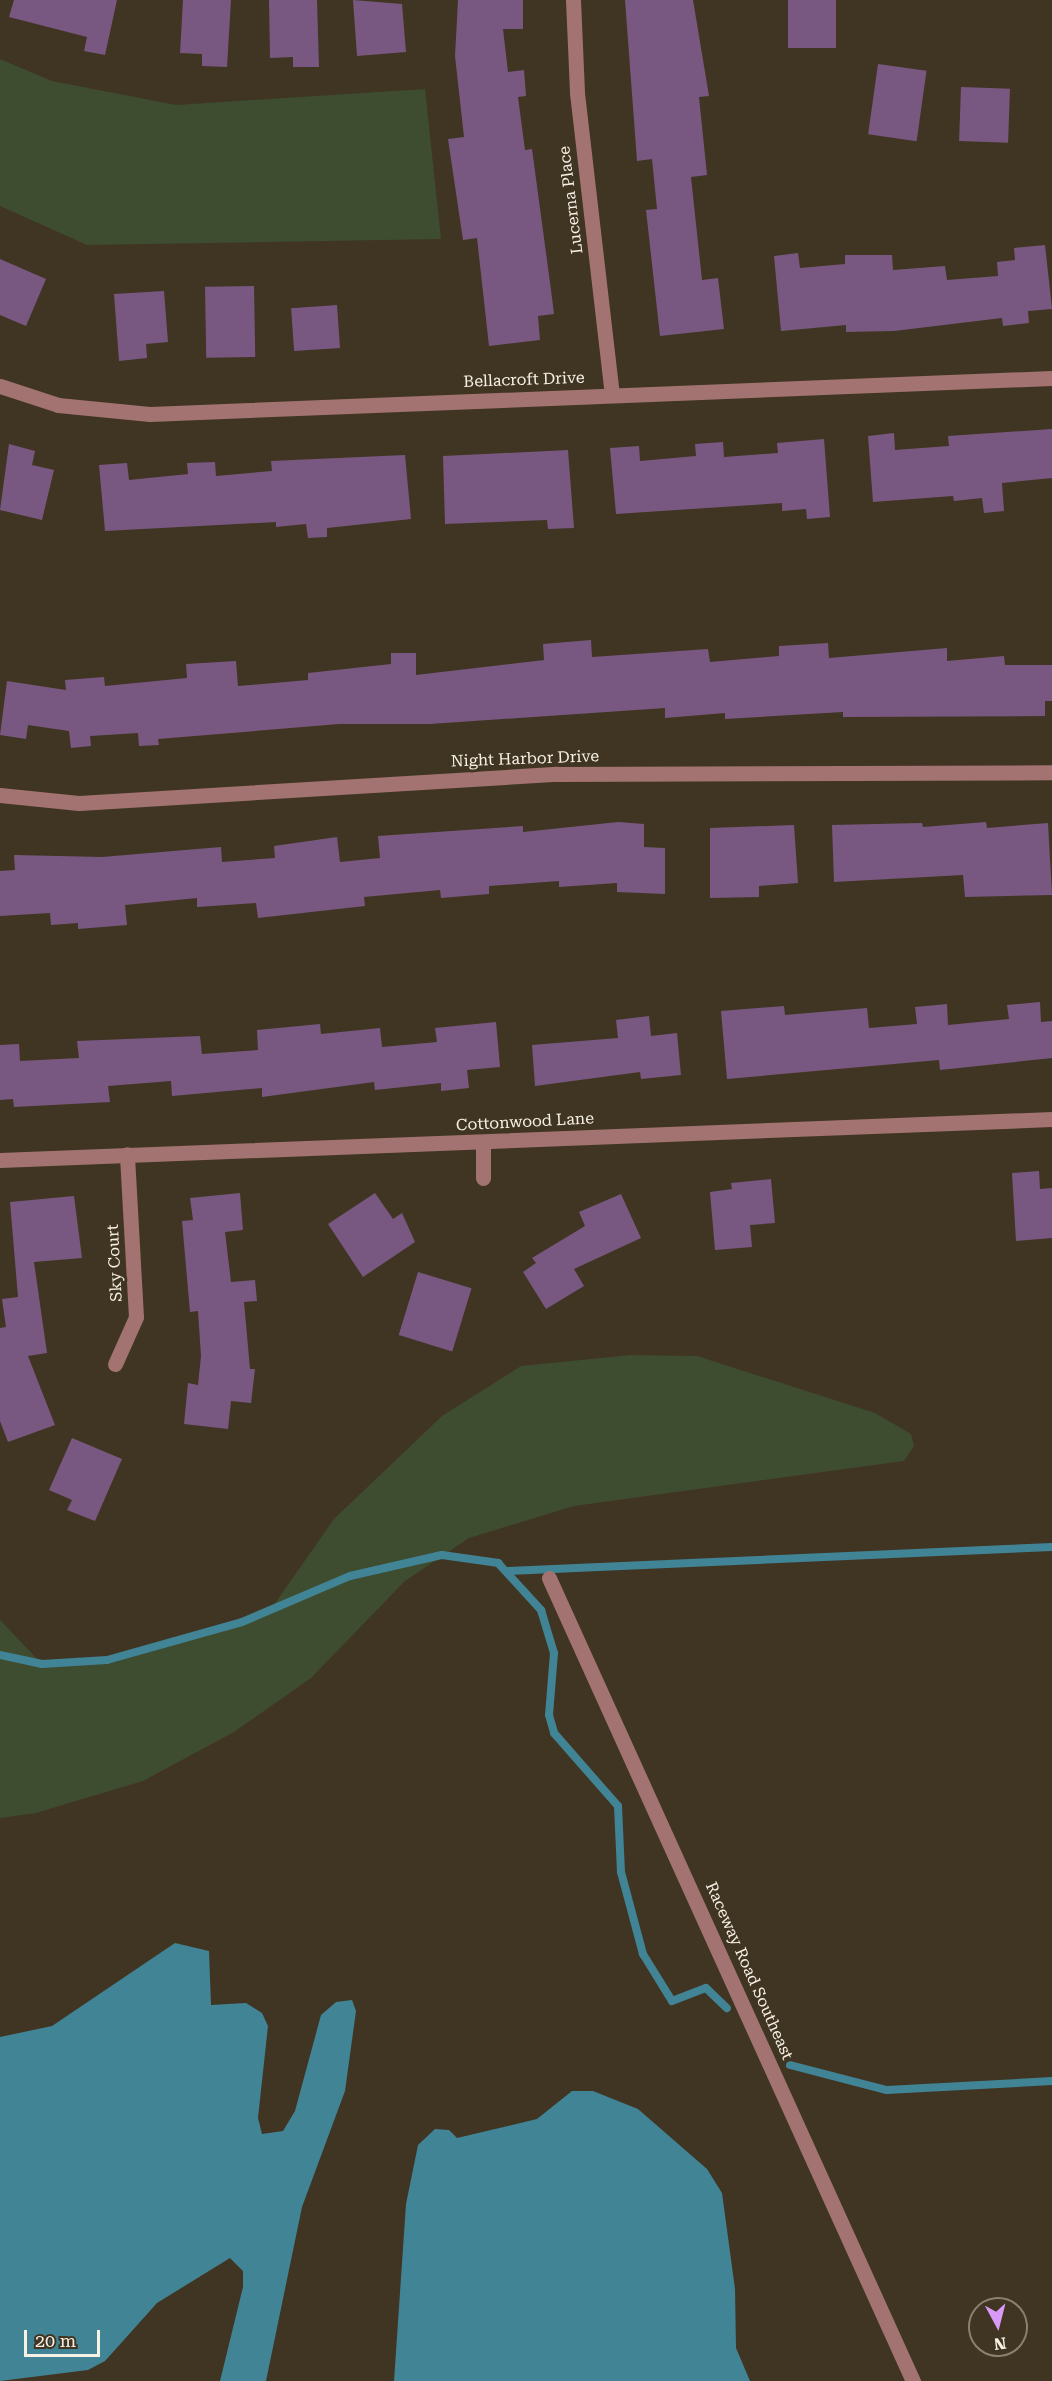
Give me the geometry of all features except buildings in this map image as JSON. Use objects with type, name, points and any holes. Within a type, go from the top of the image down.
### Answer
[{"type":"street","name":"Lucerna Place","points":[[573,0],[577,93],[612,395]]},
{"type":"street","name":"Bellacroft Drive","points":[[0,386],[58,405],[150,414],[1052,378]]},
{"type":"street","name":"Night Harbor Drive","points":[[0,795],[79,803],[557,774],[1052,772]]},
{"type":"street","name":"Cottonwood Lane","points":[[0,1160],[483,1143],[1052,1119]]},
{"type":"street","points":[[483,1143],[483,1178]]},
{"type":"street","name":"Sky Court","points":[[115,1364],[136,1317],[127,1154]]},
{"type":"street","name":"Raceway Road Southeast","points":[[549,1578],[913,2381]]},
{"type":"green space","points":[[0,59],[52,81],[176,105],[425,89],[441,239],[87,245],[0,206]]},
{"type":"green space","points":[[631,1355],[697,1356],[875,1413],[911,1434],[914,1446],[904,1461],[574,1506],[469,1538],[405,1581],[311,1678],[234,1732],[143,1781],[36,1813],[0,1818],[0,1620],[42,1664],[107,1660],[271,1609],[334,1519],[442,1416],[521,1366]]},
{"type":"water","points":[[175,1943],[209,1951],[211,2005],[246,2003],[262,2013],[268,2026],[258,2118],[262,2134],[283,2131],[295,2111],[321,2015],[336,2002],[352,2000],[356,2011],[345,2091],[302,2207],[266,2381],[220,2381],[243,2287],[243,2271],[230,2258],[157,2303],[105,2361],[88,2370],[0,2381],[0,2037],[52,2026]]},
{"type":"water","points":[[572,2091],[593,2091],[638,2109],[707,2169],[722,2193],[735,2289],[736,2348],[750,2381],[394,2381],[406,2204],[418,2145],[435,2129],[449,2130],[457,2138],[537,2119]]},
{"type":"waterway","points":[[508,1571],[1052,1547]]},
{"type":"waterway","points":[[0,1655],[42,1664],[107,1660],[242,1622],[350,1576],[442,1555],[498,1563],[541,1610],[554,1653],[549,1715],[554,1733],[618,1806],[621,1872],[643,1954],[672,2001],[706,1988],[727,2008]]},
{"type":"waterway","points":[[790,2065],[887,2090],[1052,2081]]}]
